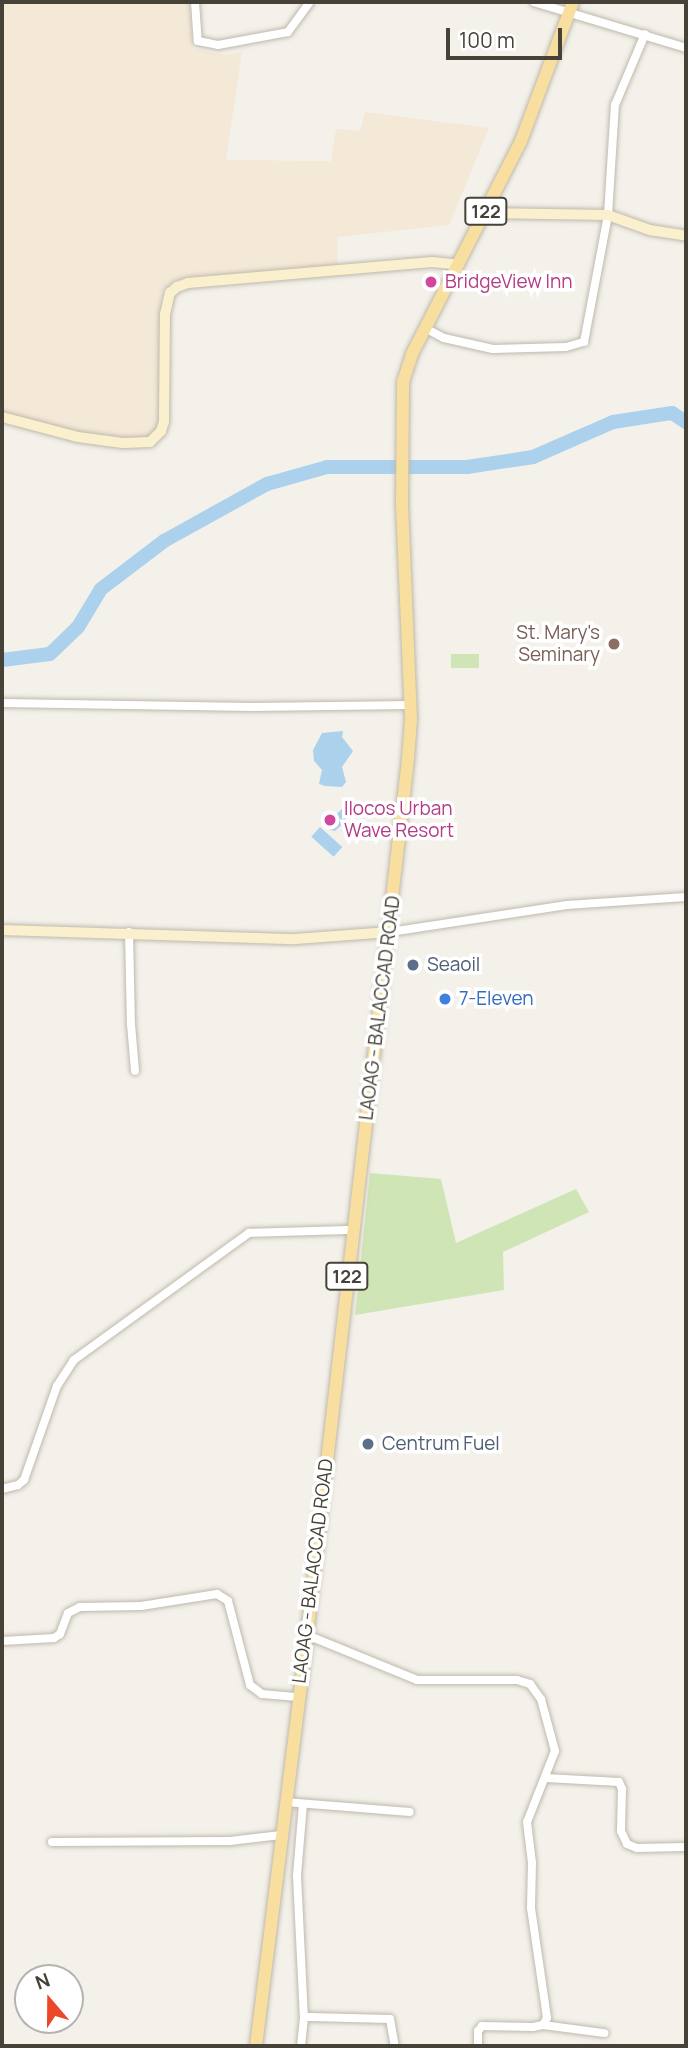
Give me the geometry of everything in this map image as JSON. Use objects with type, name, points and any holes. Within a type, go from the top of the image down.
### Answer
[{"type":"main road","name":"LAOAG - BALACCAD ROAD","points":[[256,2046],[307,1635],[408,760],[410,705],[400,418],[406,369],[525,131],[571,7]]},
{"type":"street","points":[[195,2],[198,41],[218,45],[288,32],[310,2]]},
{"type":"street","points":[[534,2],[571,7],[686,48]]},
{"type":"street","points":[[425,328],[444,338],[492,349],[581,344],[588,330],[608,215],[615,105],[645,34]]},
{"type":"street","points":[[485,213],[608,215],[650,230],[686,236]]},
{"type":"street","points":[[2,417],[78,438],[123,443],[150,442],[161,431],[164,422],[165,314],[170,293],[177,287],[188,283],[420,263],[443,262],[459,265]]},
{"type":"street","points":[[2,703],[252,707],[410,705]]},
{"type":"street","points":[[2,930],[295,939],[390,932],[566,905],[686,897]]},
{"type":"street","points":[[129,932],[135,1071]]},
{"type":"street","points":[[2,1489],[18,1485],[24,1480],[63,1373],[85,1352],[249,1233],[352,1230]]},
{"type":"street","points":[[2,1641],[54,1638],[60,1634],[68,1613],[80,1607],[141,1606],[217,1594],[228,1601],[250,1685],[262,1694],[298,1697]]},
{"type":"street","points":[[307,1635],[417,1680],[517,1680],[530,1684],[541,1699],[555,1743],[554,1756],[546,1778],[538,1789],[527,1822],[531,1908],[547,2012],[543,2025]]},
{"type":"street","points":[[546,1778],[619,1782],[622,1789],[621,1831],[627,1844],[637,1848],[686,1847]]},
{"type":"street","points":[[285,1802],[410,1812]]},
{"type":"street","points":[[301,2046],[304,2017],[297,1892],[303,1804]]},
{"type":"street","points":[[52,1842],[230,1841],[281,1835]]},
{"type":"street","points":[[304,2017],[390,2019],[395,2046]]},
{"type":"street","points":[[478,2046],[478,2031],[485,2025],[543,2025],[604,2033]]},
{"type":"shaded area","points":[[2,2],[189,2],[193,49],[225,55],[242,52],[226,160],[331,161],[336,129],[360,131],[365,112],[489,128],[449,225],[337,237],[338,266],[186,277],[172,282],[161,293],[159,424],[155,434],[141,440],[82,433],[2,412]]},
{"type":"green space","points":[[451,654],[479,654],[479,668],[451,668]]},
{"type":"green space","points":[[370,1173],[441,1179],[456,1243],[576,1189],[589,1212],[503,1252],[504,1290],[355,1315]]},
{"type":"water","points":[[343,731],[342,737],[353,751],[342,767],[346,782],[342,787],[319,784],[322,770],[314,761],[313,750],[322,733]]},
{"type":"water","points":[[343,808],[348,813],[345,822],[335,831],[330,830],[327,823]]},
{"type":"water","points":[[320,827],[342,847],[334,857],[311,837]]},
{"type":"waterway","points":[[2,660],[50,654],[78,627],[101,589],[164,541],[267,484],[327,467],[467,467],[533,457],[613,422],[672,413],[686,422]]},
{"type":"place","name":"BridgeView Inn","points":[[431,282]]},
{"type":"place","name":"St. Mary's Seminary","points":[[614,644]]},
{"type":"place","name":"Ilocos Urban Wave Resort","points":[[330,820]]},
{"type":"place","name":"Seaoil","points":[[413,965]]},
{"type":"place","name":"7-Eleven","points":[[445,999]]},
{"type":"place","name":"Centrum Fuel","points":[[368,1444]]}]
